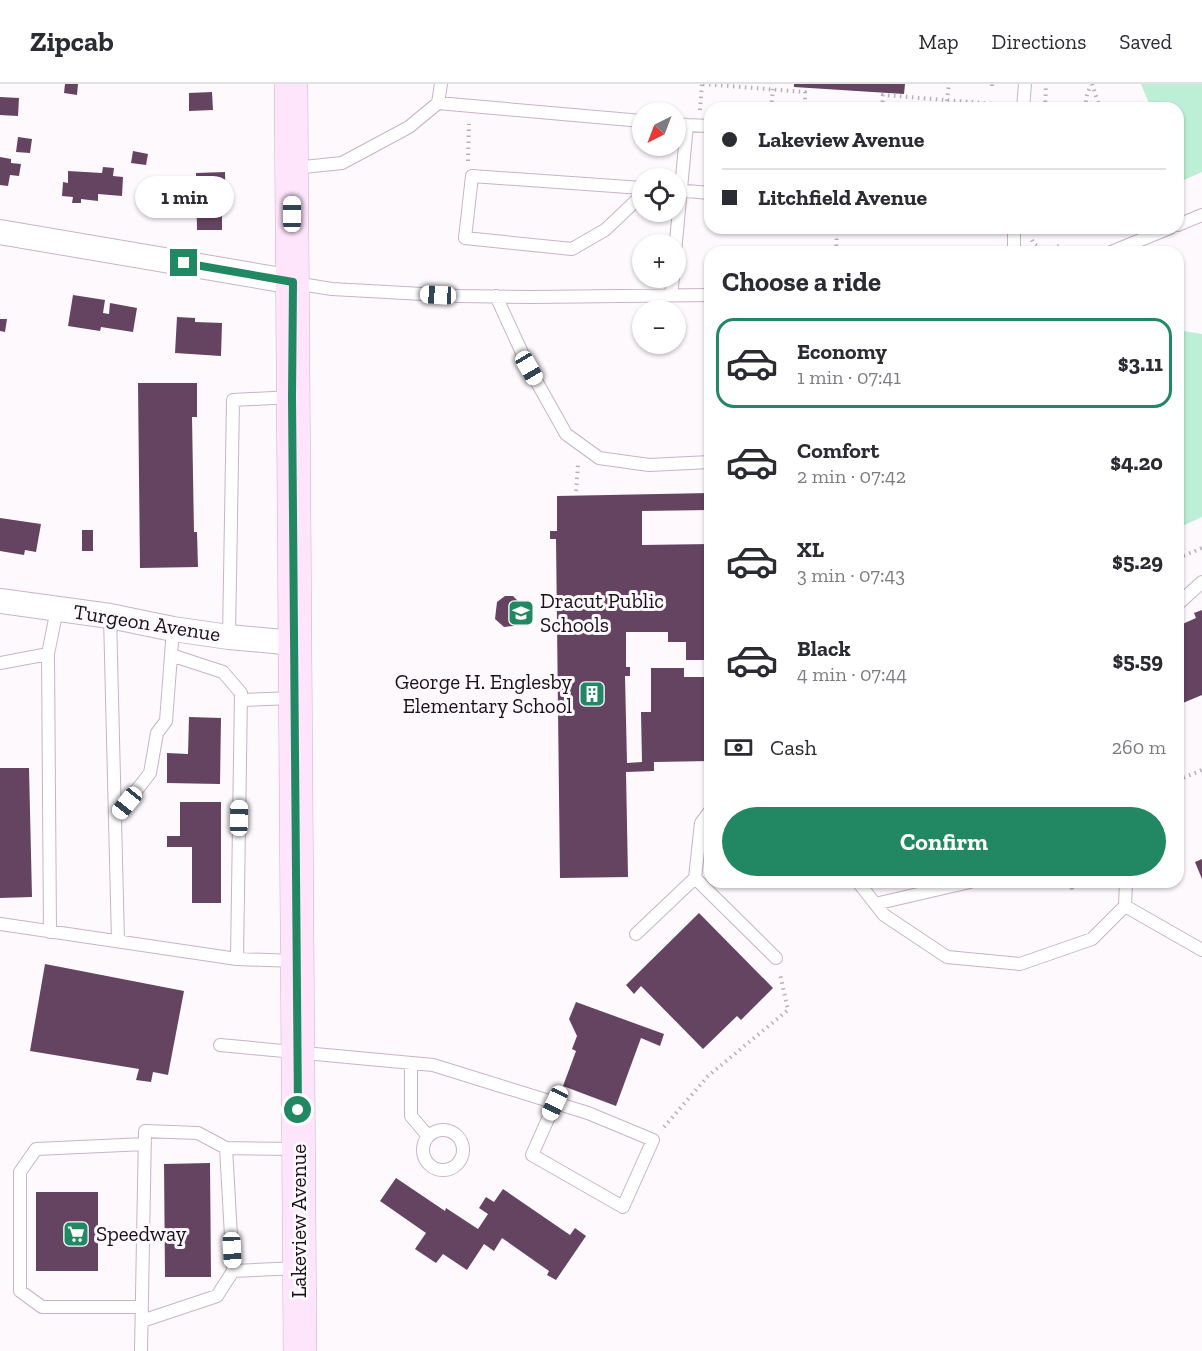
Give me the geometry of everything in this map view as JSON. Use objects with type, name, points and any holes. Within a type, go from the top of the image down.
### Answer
[{"type":"main road","name":"Lakeview Avenue","points":[[291,84],[300,1351]]},
{"type":"street","points":[[0,232],[293,282]]},
{"type":"street","name":"Turgeon Avenue","points":[[0,601],[110,616],[173,629],[229,637],[294,643]]},
{"type":"lane","points":[[292,168],[342,163],[409,127],[438,103],[441,84]]},
{"type":"lane","points":[[1023,102],[1025,84]]},
{"type":"lane","points":[[438,103],[632,120]]},
{"type":"lane","points":[[683,168],[693,125]]},
{"type":"lane","points":[[632,187],[472,176],[465,238],[572,249],[606,230],[632,205]]},
{"type":"lane","points":[[686,191],[704,192]]},
{"type":"lane","points":[[1184,222],[1202,215]]},
{"type":"lane","points":[[1126,246],[1155,234]]},
{"type":"lane","points":[[293,282],[332,289],[495,296],[704,295]]},
{"type":"lane","points":[[671,294],[672,288]]},
{"type":"lane","points":[[495,296],[529,368],[566,434],[599,458],[649,465],[704,462]]},
{"type":"lane","points":[[229,637],[233,400],[292,397]]},
{"type":"lane","points":[[1184,598],[1202,582]]},
{"type":"lane","points":[[50,932],[48,654],[57,609]]},
{"type":"lane","points":[[110,616],[118,942]]},
{"type":"lane","points":[[115,818],[150,773],[158,733],[166,721],[173,629]]},
{"type":"lane","points":[[0,663],[48,654]]},
{"type":"lane","points":[[171,655],[223,672],[241,693],[237,959]]},
{"type":"lane","points":[[241,700],[294,698]]},
{"type":"lane","points":[[636,934],[695,878],[701,823],[704,819]]},
{"type":"lane","points":[[695,878],[704,887]]},
{"type":"lane","points":[[705,888],[776,958]]},
{"type":"lane","points":[[863,888],[884,915],[947,957],[1020,964],[1092,939],[1125,906],[1126,888]]},
{"type":"lane","points":[[875,904],[944,888]]},
{"type":"lane","points":[[1125,906],[1202,950]]},
{"type":"lane","points":[[0,924],[237,959],[296,961]]},
{"type":"lane","points":[[220,1045],[433,1065],[588,1113],[653,1140],[623,1208],[532,1155],[555,1103]]},
{"type":"lane","points":[[411,1063],[411,1116],[428,1136]]},
{"type":"lane","points":[[141,1351],[145,1131],[198,1132],[226,1148],[299,1149]]},
{"type":"lane","points":[[142,1307],[42,1308],[20,1291],[20,1172],[36,1149],[145,1144]]},
{"type":"lane","points":[[142,1321],[217,1296],[233,1271],[226,1148]]},
{"type":"lane","points":[[233,1271],[299,1268]]},
{"type":"path","points":[[693,125],[703,84],[805,92],[805,102]]},
{"type":"path","points":[[947,101],[949,84]]},
{"type":"path","points":[[1045,102],[1046,84]]},
{"type":"path","points":[[1085,102],[1092,84],[1098,102]]},
{"type":"path","points":[[772,102],[773,90]]},
{"type":"path","points":[[882,102],[883,95],[960,102]]},
{"type":"path","points":[[470,118],[466,157],[472,176]]},
{"type":"path","points":[[1029,234],[1034,244],[1038,246]]},
{"type":"path","points":[[576,491],[578,464]]},
{"type":"path","points":[[1184,556],[1202,548]]},
{"type":"path","points":[[1184,778],[1202,770]]},
{"type":"path","points":[[653,1140],[708,1076],[788,1010],[776,958]]},
{"type":"green space","points":[[1141,84],[1202,84],[1202,172],[1184,180],[1184,102],[1148,102]]},
{"type":"green space","points":[[1184,331],[1202,334],[1202,517],[1184,525]]},
{"type":"building","points":[[65,84],[78,84],[77,95],[64,93]]},
{"type":"building","points":[[794,84],[905,84],[904,94],[794,87]]},
{"type":"building","points":[[212,92],[213,110],[189,111],[189,93]]},
{"type":"building","points":[[0,97],[19,98],[18,116],[0,115]]},
{"type":"building","points":[[18,137],[32,139],[30,153],[16,152]]},
{"type":"building","points":[[133,151],[148,154],[146,165],[131,163]]},
{"type":"building","points":[[0,157],[11,159],[11,163],[21,164],[19,176],[10,175],[8,186],[0,185]]},
{"type":"building","points":[[103,167],[114,168],[113,176],[123,177],[122,196],[98,194],[98,201],[81,199],[81,203],[72,203],[73,197],[62,196],[63,182],[68,183],[68,171],[102,173]]},
{"type":"building","points":[[225,172],[226,210],[222,210],[222,230],[197,230],[196,173]]},
{"type":"building","points":[[73,295],[105,300],[103,313],[109,314],[110,303],[137,308],[133,332],[101,327],[100,331],[68,326]]},
{"type":"building","points":[[177,317],[195,318],[195,322],[222,323],[221,356],[175,353]]},
{"type":"building","points":[[0,319],[7,319],[5,332],[0,331]]},
{"type":"building","points":[[138,383],[197,383],[197,417],[192,417],[194,532],[197,532],[198,567],[140,568]]},
{"type":"building","name":"George H. Englesby Elementary School","points":[[704,493],[704,510],[642,511],[642,545],[704,544],[704,660],[686,660],[686,642],[668,642],[668,632],[626,632],[626,667],[630,667],[630,676],[625,676],[627,763],[642,762],[641,712],[651,712],[651,668],[684,668],[684,677],[704,677],[704,761],[654,762],[654,771],[626,772],[628,877],[560,878],[556,539],[550,539],[550,531],[557,531],[557,496]]},
{"type":"building","points":[[0,518],[41,524],[36,552],[25,550],[24,555],[0,551]]},
{"type":"building","points":[[82,530],[93,530],[93,551],[82,551]]},
{"type":"building","points":[[505,596],[513,596],[520,603],[520,619],[513,626],[504,627],[495,619],[497,602]]},
{"type":"building","points":[[1202,610],[1202,695],[1184,702],[1184,623],[1196,618],[1194,613]]},
{"type":"building","points":[[189,717],[221,718],[220,784],[167,783],[167,753],[188,754]]},
{"type":"building","points":[[0,768],[29,768],[32,897],[0,898]]},
{"type":"building","points":[[180,802],[221,802],[221,903],[192,903],[192,847],[167,847],[167,836],[180,836]]},
{"type":"building","points":[[1202,859],[1202,879],[1195,862]]},
{"type":"building","points":[[699,913],[773,988],[741,1020],[737,1016],[703,1049],[641,986],[634,994],[626,985]]},
{"type":"building","points":[[45,964],[184,991],[168,1075],[153,1072],[151,1082],[136,1080],[139,1069],[30,1051]]},
{"type":"building","points":[[576,1002],[664,1034],[660,1046],[641,1038],[616,1106],[563,1086],[576,1051],[572,1049],[577,1036],[569,1019]]},
{"type":"building","points":[[210,1163],[211,1277],[165,1277],[164,1164]]},
{"type":"building","points":[[396,1178],[445,1211],[446,1208],[478,1229],[488,1214],[479,1208],[486,1197],[494,1202],[503,1189],[570,1235],[575,1228],[586,1236],[556,1280],[547,1275],[549,1271],[502,1238],[494,1251],[484,1244],[467,1270],[443,1254],[436,1263],[415,1249],[426,1233],[380,1201]]},
{"type":"building","points":[[36,1192],[98,1192],[98,1271],[36,1271]]},
{"type":"place","name":"Dracut Public Schools","points":[[521,613]]},
{"type":"place","name":"George H. Englesby Elementary School","points":[[592,694]]},
{"type":"place","name":"Speedway","points":[[76,1234]]},
{"type":"route","points":[[184,263],[293,282],[298,1110]]}]
